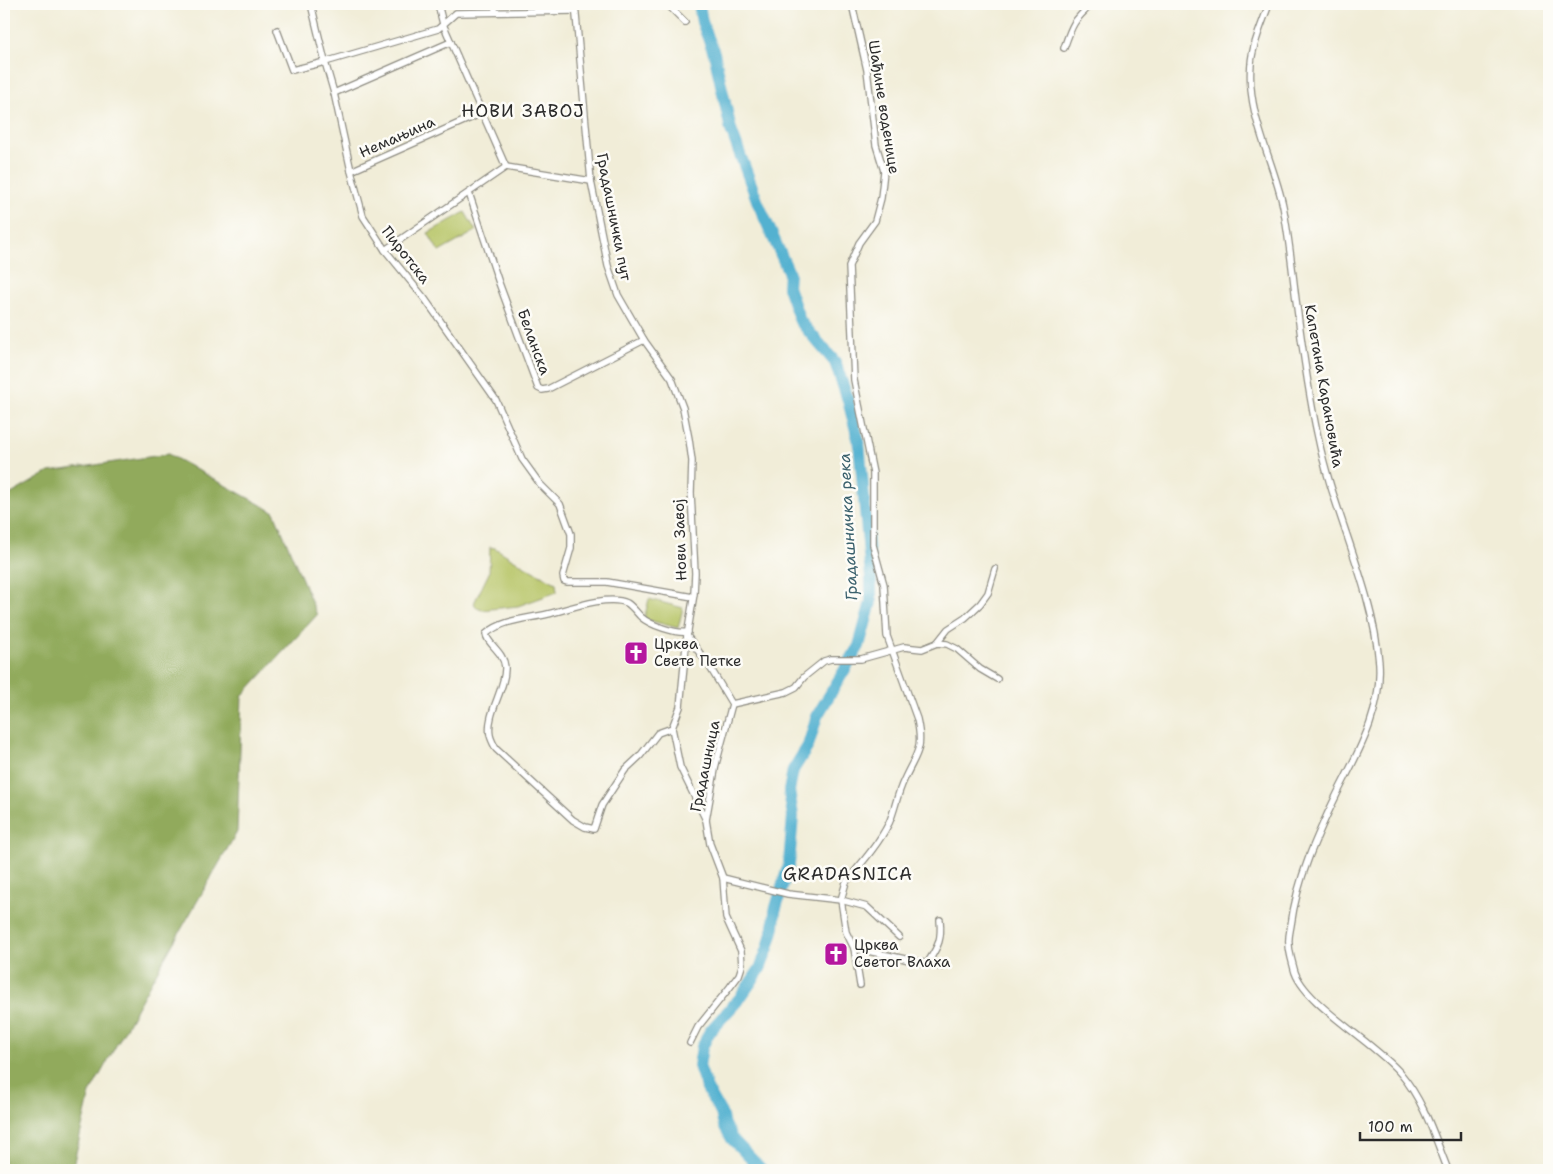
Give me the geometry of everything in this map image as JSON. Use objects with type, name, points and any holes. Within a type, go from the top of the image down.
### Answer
[{"type":"street","name":"Пиротска","points":[[311,4],[334,93],[362,216],[385,250],[425,299],[496,400],[522,459],[540,484],[560,504],[571,534],[571,548],[563,576],[564,581],[608,582],[693,598]]},
{"type":"street","points":[[438,4],[443,24],[506,168]]},
{"type":"street","points":[[495,4],[495,12]]},
{"type":"street","points":[[277,30],[292,70],[438,29],[456,13],[495,12],[575,6],[580,4]]},
{"type":"street","points":[[667,4],[685,22]]},
{"type":"street","name":"Шађине воденице","points":[[852,4],[867,70],[876,144],[884,171],[881,198],[875,221],[859,243],[849,266],[854,380],[873,473],[873,545],[884,585],[887,636],[893,651]]},
{"type":"street","points":[[1064,48],[1075,19],[1092,4]]},
{"type":"street","name":"Капетана Карановића","points":[[1269,4],[1251,62],[1253,106],[1282,204],[1303,356],[1318,438],[1327,477],[1366,600],[1376,639],[1379,667],[1378,696],[1374,716],[1362,746],[1314,845],[1293,908],[1288,943],[1295,974],[1315,1001],[1377,1049],[1402,1074],[1421,1104],[1448,1170]]},
{"type":"street","name":"Градашнички пут","points":[[575,6],[591,181],[611,277],[618,295],[644,340],[672,379],[679,393],[689,439],[691,477]]},
{"type":"street","points":[[334,93],[451,42]]},
{"type":"street","name":"Немањина","points":[[351,171],[482,113]]},
{"type":"street","points":[[385,250],[506,168],[591,181]]},
{"type":"street","name":"Беланска","points":[[469,193],[499,283],[538,388],[542,390],[548,389],[644,340]]},
{"type":"street","name":"Нови Завој","points":[[687,634],[695,572],[691,477]]},
{"type":"street","points":[[937,643],[948,629],[965,618],[980,604],[988,593],[995,569]]},
{"type":"street","points":[[672,728],[658,734],[640,756],[625,770],[602,805],[594,829],[585,827],[572,820],[496,749],[490,737],[489,728],[504,681],[505,666],[501,654],[487,638],[486,634],[512,621],[548,614],[575,605],[613,601],[628,603],[643,619],[661,627],[687,634],[680,707],[672,728],[680,767],[706,820]]},
{"type":"street","name":"Градашница","points":[[687,634],[732,704],[716,764],[706,820],[710,844],[723,878],[726,918],[741,951],[742,966],[739,975],[698,1027],[690,1043]]},
{"type":"street","points":[[732,704],[786,692],[796,686],[824,661],[840,658],[861,659],[904,647],[922,649],[937,643],[947,644],[957,649],[980,669],[997,679]]},
{"type":"street","points":[[860,985],[854,948],[846,932],[841,900],[846,882],[883,834],[890,821],[904,780],[917,757],[920,744],[917,719],[893,651]]},
{"type":"street","points":[[723,878],[788,894],[841,900],[867,907],[899,937]]},
{"type":"street","points":[[927,964],[942,936],[940,920]]},
{"type":"street","points":[[854,948],[942,967]]},
{"type":"green space","points":[[465,212],[476,231],[439,252],[428,233]]},
{"type":"green space","points":[[168,454],[274,512],[317,615],[242,696],[237,832],[90,1093],[72,1170],[4,1170],[4,498],[49,472]]},
{"type":"green space","points":[[490,547],[495,548],[556,583],[557,592],[518,606],[482,610],[477,608],[474,603],[489,573]]},
{"type":"green space","points":[[649,599],[683,608],[678,628],[644,619]]},
{"type":"waterway","name":"Градашничка река","points":[[699,4],[702,22],[714,53],[731,130],[758,203],[789,273],[788,287],[800,321],[835,362],[847,397],[859,442],[871,577],[871,602],[859,646],[817,716],[808,746],[793,770],[789,791],[793,816],[789,864],[775,911],[774,927],[768,948],[760,969],[740,998],[710,1031],[702,1047],[699,1066],[707,1089],[721,1113],[724,1125],[732,1139],[762,1170]]},
{"type":"place","name":"Црква Свете Петке","points":[[636,653]]},
{"type":"place","name":"Црква Светог Влаха","points":[[836,954]]},
{"type":"district","name":"НОВИ ЗАВОЈ","points":[[523,111]]},
{"type":"district","name":"GRADASNICA","points":[[848,874]]}]
